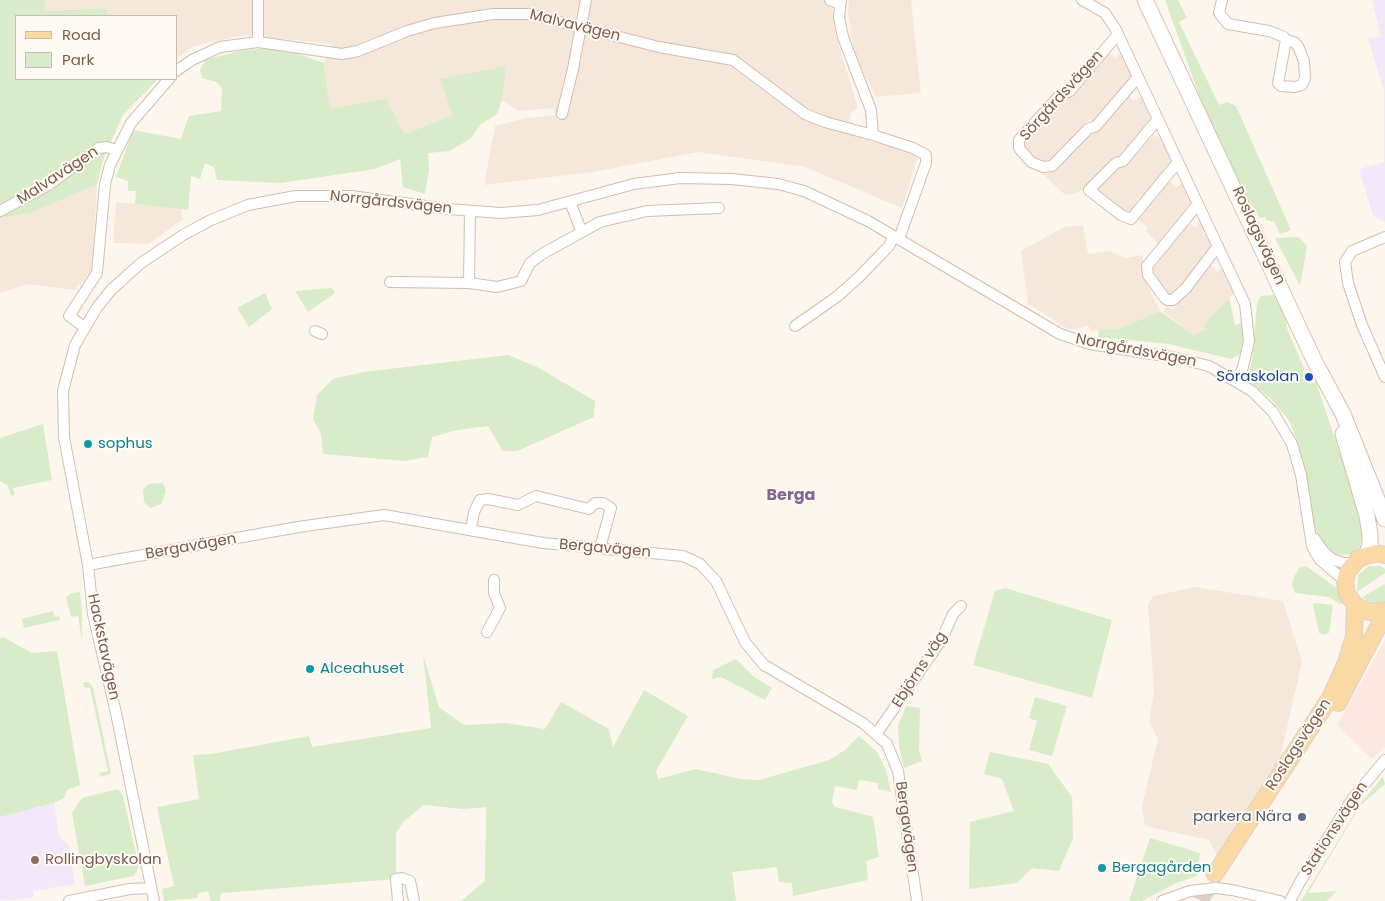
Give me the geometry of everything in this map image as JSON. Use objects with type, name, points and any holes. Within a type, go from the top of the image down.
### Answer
[{"type":"main road","name":"Roslagsvägen","points":[[1145,0],[1329,390],[1356,442],[1385,519]]},
{"type":"main road","name":"Roslagsvägen","points":[[1154,0],[1185,84]]},
{"type":"main road","name":"Roslagsvägen","points":[[1329,390],[1367,516],[1370,534],[1370,545],[1345,581],[1348,594],[1355,605],[1369,612],[1385,612],[1340,701],[1221,875],[1330,698],[1354,636],[1355,605]]},
{"type":"main road","points":[[1359,559],[1376,553],[1385,555]]},
{"type":"street","points":[[258,0],[258,42]]},
{"type":"street","points":[[562,114],[586,0]]},
{"type":"street","name":"Sörgårdsvägen","points":[[1082,0],[1105,13],[1118,34],[1245,304],[1250,332],[1248,352],[1237,381]]},
{"type":"street","points":[[1222,0],[1219,13],[1228,24],[1278,34],[1286,40]]},
{"type":"street","points":[[837,1],[842,37],[871,110],[873,135]]},
{"type":"street","name":"Malvavägen","points":[[178,70],[192,60],[220,47],[258,42],[342,54],[358,51],[407,31],[435,23],[493,14],[529,14],[659,47],[733,60],[805,114],[825,122],[913,148],[926,155],[926,163],[896,238]]},
{"type":"street","name":"Sörgårdsvägen","points":[[1118,34],[1070,90],[1059,96],[1019,140],[1019,148],[1031,162],[1043,167],[1052,166],[1088,129],[1096,126],[1138,77]]},
{"type":"street","name":"Malvavägen","points":[[84,327],[69,316],[97,273],[105,184],[116,150],[131,123],[168,80]]},
{"type":"street","points":[[1158,119],[1123,161],[1116,163],[1089,190],[1121,215],[1131,219],[1178,162]]},
{"type":"street","name":"Malvavägen","points":[[0,211],[50,184],[99,148],[107,147],[116,150]]},
{"type":"street","name":"Norrgårdsvägen","points":[[63,391],[70,359],[84,327],[111,290],[141,263],[199,226],[248,205],[296,196],[351,196],[470,212],[502,213],[538,210],[634,184],[680,178],[732,179],[778,184],[804,191],[868,221],[1060,334],[1090,344],[1177,358],[1209,366],[1237,381],[1265,403],[1292,444],[1301,475],[1312,546],[1320,560],[1345,581]]},
{"type":"street","points":[[570,202],[581,230]]},
{"type":"street","points":[[1198,204],[1147,266],[1148,275],[1164,297],[1167,300],[1173,300],[1186,288],[1218,246]]},
{"type":"street","points":[[390,282],[469,283],[497,287],[521,281],[530,264],[581,230],[600,222],[647,211],[719,208]]},
{"type":"street","points":[[469,283],[470,212]]},
{"type":"street","points":[[1385,237],[1352,251],[1345,262],[1348,283],[1362,325],[1385,377]]},
{"type":"street","points":[[795,326],[838,296],[896,238]]},
{"type":"street","name":"Hackstavägen","points":[[63,391],[64,437],[88,565],[94,614],[154,901]]},
{"type":"street","points":[[471,530],[474,512],[480,500],[488,499],[518,505],[536,496],[589,509],[595,503],[603,503],[611,508],[600,548]]},
{"type":"street","name":"Bergavägen","points":[[88,565],[384,515],[543,543],[682,556],[700,564],[716,580],[745,642],[764,664],[877,733],[887,744],[898,771],[917,901]]},
{"type":"street","name":"Norrgårdsvägen","points":[[1308,522],[1317,544],[1324,552],[1339,562],[1359,559]]},
{"type":"street","points":[[487,632],[500,608],[494,593],[494,580]]},
{"type":"street","name":"Ebjörns väg","points":[[877,733],[942,639],[953,614],[961,606]]},
{"type":"street","name":"Stationsvägen","points":[[1290,901],[1353,798],[1385,760]]},
{"type":"street","points":[[398,901],[396,879],[402,878],[410,881],[414,901]]},
{"type":"street","points":[[70,901],[130,889],[151,888]]},
{"type":"street","points":[[1162,901],[1190,891],[1216,888],[1280,901]]},
{"type":"shaded area","points":[[45,0],[831,0],[836,36],[858,108],[851,113],[847,133],[918,156],[902,208],[805,167],[698,152],[593,172],[484,185],[495,126],[527,118],[555,115],[554,108],[519,111],[502,100],[505,67],[440,80],[452,115],[405,134],[386,98],[330,109],[324,63],[332,44],[243,35],[191,47],[178,58],[178,15],[109,15],[106,8],[45,11]]},
{"type":"shaded area","points":[[849,0],[911,0],[921,93],[876,97],[855,56],[848,15]]},
{"type":"shaded area","points":[[1372,0],[1385,0],[1385,222],[1373,216],[1359,169],[1384,162],[1384,91],[1368,38],[1381,37]]},
{"type":"shaded area","points":[[1121,52],[1133,78],[1095,122],[1089,120],[1054,158],[1042,163],[1038,161],[1022,144],[1061,99],[1073,95],[1109,53],[1115,58]]},
{"type":"shaded area","points":[[1127,95],[1133,100],[1142,97],[1152,121],[1130,147],[1085,189],[1070,195],[1064,194],[1041,172]]},
{"type":"shaded area","points":[[1155,135],[1164,142],[1173,164],[1135,210],[1126,214],[1097,190],[1096,183]]},
{"type":"shaded area","points":[[1169,181],[1177,187],[1183,181],[1192,205],[1159,245],[1146,231],[1148,227],[1138,220]]},
{"type":"shaded area","points":[[97,185],[92,271],[74,290],[28,284],[0,293],[0,218],[30,213]]},
{"type":"shaded area","points":[[116,202],[181,208],[183,219],[149,244],[113,243]]},
{"type":"shaded area","points":[[1201,220],[1213,249],[1174,295],[1168,295],[1151,269],[1154,268],[1188,222],[1195,227]]},
{"type":"shaded area","points":[[1083,225],[1088,254],[1109,251],[1125,258],[1143,255],[1143,275],[1160,311],[1121,328],[1090,331],[1089,326],[1070,330],[1028,304],[1021,251],[1064,227]]},
{"type":"shaded area","points":[[1209,264],[1218,272],[1223,267],[1235,292],[1204,324],[1206,329],[1192,335],[1163,311],[1167,306],[1173,310]]},
{"type":"shaded area","points":[[1195,587],[1283,601],[1302,662],[1280,758],[1217,855],[1209,840],[1145,826],[1142,806],[1158,739],[1149,721],[1154,693],[1148,604],[1153,596]]},
{"type":"shaded area","points":[[1385,639],[1385,747],[1372,759],[1337,725]]},
{"type":"shaded area","name":"Rollingbyskolan","points":[[54,803],[59,835],[69,846],[75,884],[33,891],[34,897],[0,901],[0,817]]},
{"type":"green space","points":[[0,0],[45,0],[45,11],[106,8],[109,15],[15,15],[15,80],[157,80],[123,115],[103,160],[97,185],[30,213],[0,218]]},
{"type":"green space","points":[[1165,0],[1178,0],[1187,18],[1179,22],[1219,105],[1227,102],[1236,106],[1291,230],[1280,234],[1274,222],[1266,220],[1265,217],[1260,218],[1244,193],[1202,103]]},
{"type":"green space","points":[[277,47],[324,63],[330,109],[386,98],[405,134],[452,115],[440,79],[506,66],[502,100],[497,114],[481,124],[470,139],[450,151],[428,153],[429,170],[425,194],[403,187],[400,159],[375,169],[281,183],[217,180],[214,167],[205,163],[200,179],[191,176],[188,210],[135,204],[136,191],[128,191],[128,181],[116,177],[133,130],[181,139],[189,116],[221,111],[222,88],[216,82],[202,78],[200,70],[205,60],[238,51]]},
{"type":"green space","points":[[1299,237],[1307,246],[1300,286],[1275,238]]},
{"type":"green space","points":[[332,288],[335,293],[308,312],[295,291]]},
{"type":"green space","points":[[265,293],[272,309],[249,327],[237,308]]},
{"type":"green space","points":[[1274,295],[1286,319],[1287,329],[1304,368],[1303,375],[1310,384],[1316,382],[1360,514],[1362,534],[1360,547],[1352,554],[1335,555],[1322,544],[1312,520],[1298,445],[1290,422],[1272,400],[1248,379],[1252,360],[1257,303],[1261,296]]},
{"type":"green space","points":[[1229,298],[1235,325],[1244,322],[1246,340],[1242,353],[1231,359],[1169,344],[1098,337],[1099,330],[1121,328],[1160,311],[1193,335],[1206,329],[1204,324]]},
{"type":"green space","points":[[508,355],[537,367],[595,401],[594,417],[517,451],[503,451],[488,426],[457,430],[432,437],[428,457],[404,461],[323,454],[321,434],[313,419],[317,395],[333,379],[363,372]]},
{"type":"green space","points":[[43,424],[52,480],[13,488],[15,495],[11,496],[8,486],[0,481],[0,438]]},
{"type":"green space","points":[[163,483],[166,491],[161,504],[150,508],[144,502],[143,490],[149,484]]},
{"type":"green space","points":[[1306,566],[1338,589],[1344,603],[1340,604],[1329,597],[1295,593],[1292,585],[1294,577],[1299,568]]},
{"type":"green space","points":[[1369,566],[1381,566],[1385,569],[1385,573],[1357,592],[1358,575]]},
{"type":"green space","points":[[1385,584],[1385,604],[1373,604],[1362,597]]},
{"type":"green space","points":[[1005,588],[1112,620],[1092,698],[973,665],[995,591]]},
{"type":"green space","points":[[80,592],[82,640],[78,616],[71,617],[66,598],[71,593]]},
{"type":"green space","points":[[1315,603],[1333,605],[1329,633],[1323,635],[1319,633],[1313,605]]},
{"type":"green space","points":[[53,611],[55,617],[59,616],[60,620],[24,628],[22,619]]},
{"type":"green space","points":[[3,637],[32,653],[57,651],[80,785],[67,790],[64,798],[54,803],[0,817],[0,638]]},
{"type":"green space","points":[[423,655],[439,707],[464,725],[506,723],[545,729],[561,702],[609,729],[613,747],[644,690],[688,716],[656,771],[658,779],[696,769],[740,779],[759,780],[829,760],[845,750],[859,736],[877,752],[886,770],[891,792],[878,789],[878,783],[859,780],[857,790],[835,786],[832,802],[835,807],[873,817],[879,857],[866,861],[868,880],[793,896],[792,883],[779,882],[777,867],[732,872],[736,901],[461,901],[485,881],[486,807],[463,809],[424,805],[404,821],[396,833],[396,879],[221,893],[220,901],[211,901],[208,891],[198,893],[197,898],[164,901],[162,889],[174,886],[157,807],[199,799],[193,755],[211,754],[309,736],[312,747],[431,728]]},
{"type":"green space","points":[[736,659],[754,677],[772,688],[765,700],[721,677],[712,679],[713,670]]},
{"type":"green space","points":[[88,682],[93,687],[111,774],[100,777],[99,773],[108,771],[90,688],[84,687],[83,683]]},
{"type":"green space","points":[[1035,697],[1067,706],[1052,756],[1029,750],[1037,721],[1029,718]]},
{"type":"green space","points":[[906,706],[920,708],[919,750],[922,761],[904,768],[899,746],[898,726]]},
{"type":"green space","points":[[990,752],[1048,764],[1072,797],[1073,838],[1059,871],[1032,868],[1017,883],[969,889],[970,822],[1014,811],[1002,779],[984,774]]},
{"type":"green space","points":[[1383,777],[1385,784],[1360,806],[1308,893],[1337,891],[1326,901],[1301,901],[1362,801]]},
{"type":"green space","points":[[118,789],[123,796],[139,867],[134,876],[85,886],[72,813],[82,798]]},
{"type":"green space","points":[[1150,838],[1200,853],[1197,876],[1176,883],[1142,901],[1129,901]]},
{"type":"tunnel","points":[[1201,901],[1215,874]]},
{"type":"place","name":"Söraskolan","points":[[1309,377]]},
{"type":"place","name":"sophus","points":[[88,444]]},
{"type":"place","name":"Alceahuset","points":[[310,669]]},
{"type":"place","name":"parkera Nära","points":[[1302,817]]},
{"type":"place","name":"Rollingbyskolan","points":[[35,860]]},
{"type":"place","name":"Bergagården","points":[[1102,868]]},
{"type":"district","name":"Berga","points":[[791,496]]}]
